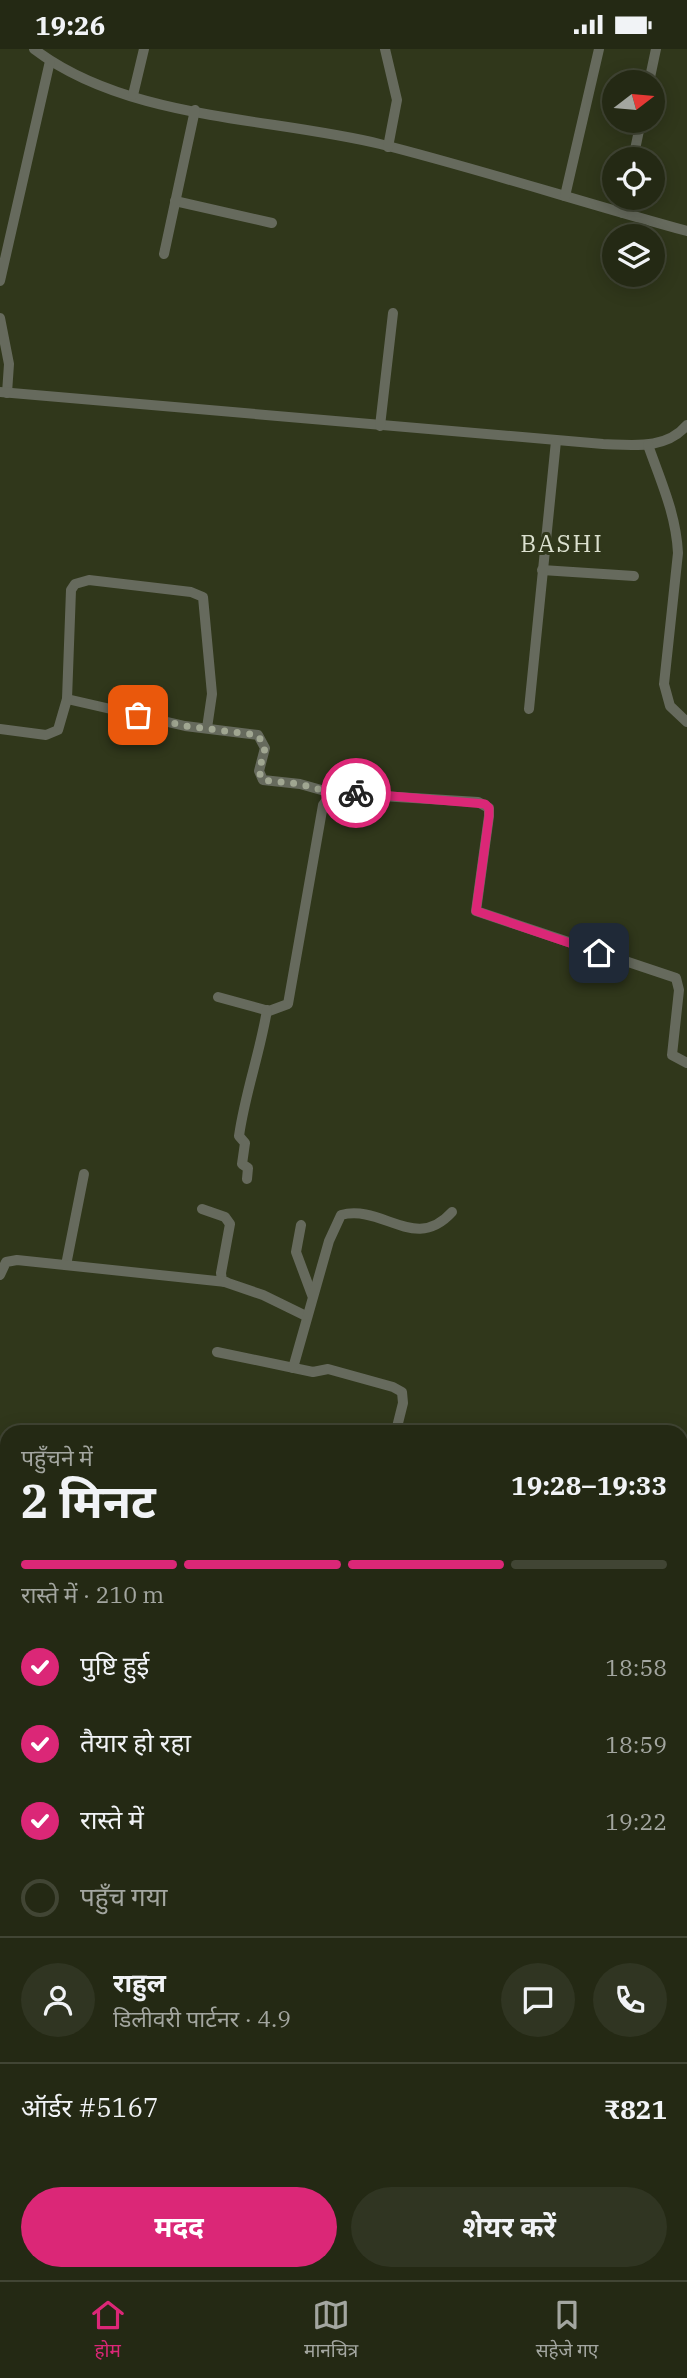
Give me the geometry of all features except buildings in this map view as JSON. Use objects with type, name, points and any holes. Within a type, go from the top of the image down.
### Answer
[{"type":"street","points":[[34,49],[50,61],[81,77],[133,95],[195,110],[388,147],[687,231]]},
{"type":"street","points":[[133,95],[144,49]]},
{"type":"street","points":[[385,49],[397,100],[388,147]]},
{"type":"street","points":[[565,196],[598,49]]},
{"type":"street","points":[[652,70],[656,49]]},
{"type":"street","points":[[0,281],[50,61]]},
{"type":"street","points":[[164,254],[195,110]]},
{"type":"street","points":[[176,201],[272,223]]},
{"type":"street","points":[[380,426],[393,313]]},
{"type":"street","points":[[0,318],[9,364],[4,393],[556,441],[648,445],[679,435],[687,425]]},
{"type":"street","points":[[528,709],[556,441]]},
{"type":"street","points":[[648,445],[673,512],[677,533],[678,553],[664,684],[670,706],[687,722]]},
{"type":"street","points":[[542,570],[634,576]]},
{"type":"street","points":[[0,729],[54,734],[61,723],[67,699],[70,600],[75,584],[89,580],[191,591],[203,597],[212,694],[207,728]]},
{"type":"street","points":[[67,699],[207,728],[253,734],[262,738],[265,748],[259,771],[262,780],[300,784],[332,793],[438,798],[485,804],[489,808],[489,816],[476,911],[676,978],[679,990],[672,1055],[687,1063]]},
{"type":"street","points":[[218,997],[276,1011],[288,1004],[323,805],[332,793]]},
{"type":"street","points":[[247,1179],[248,1168],[242,1164],[245,1143],[239,1136],[245,1098],[262,1041],[267,1010]]},
{"type":"street","points":[[66,1265],[84,1174]]},
{"type":"street","points":[[202,1209],[225,1217],[230,1224],[221,1273],[226,1282]]},
{"type":"street","points":[[293,1368],[329,1241],[341,1216],[364,1216],[422,1229],[440,1225],[452,1212]]},
{"type":"street","points":[[301,1225],[296,1252],[312,1295]]},
{"type":"street","points":[[0,1275],[3,1260],[226,1282],[263,1295],[306,1316]]},
{"type":"street","points":[[217,1352],[313,1372],[328,1369],[402,1392],[403,1403],[398,1425]]},
{"type":"way so far","points":[[138,715],[185,726],[258,735],[265,748],[259,771],[262,780],[300,784],[332,793],[356,793]]},
{"type":"district","name":"BASHI","points":[[562,543]]},
{"type":"route","points":[[356,793],[467,800],[485,804],[489,808],[489,816],[474,907],[476,911],[481,915],[502,919],[599,953]]}]
